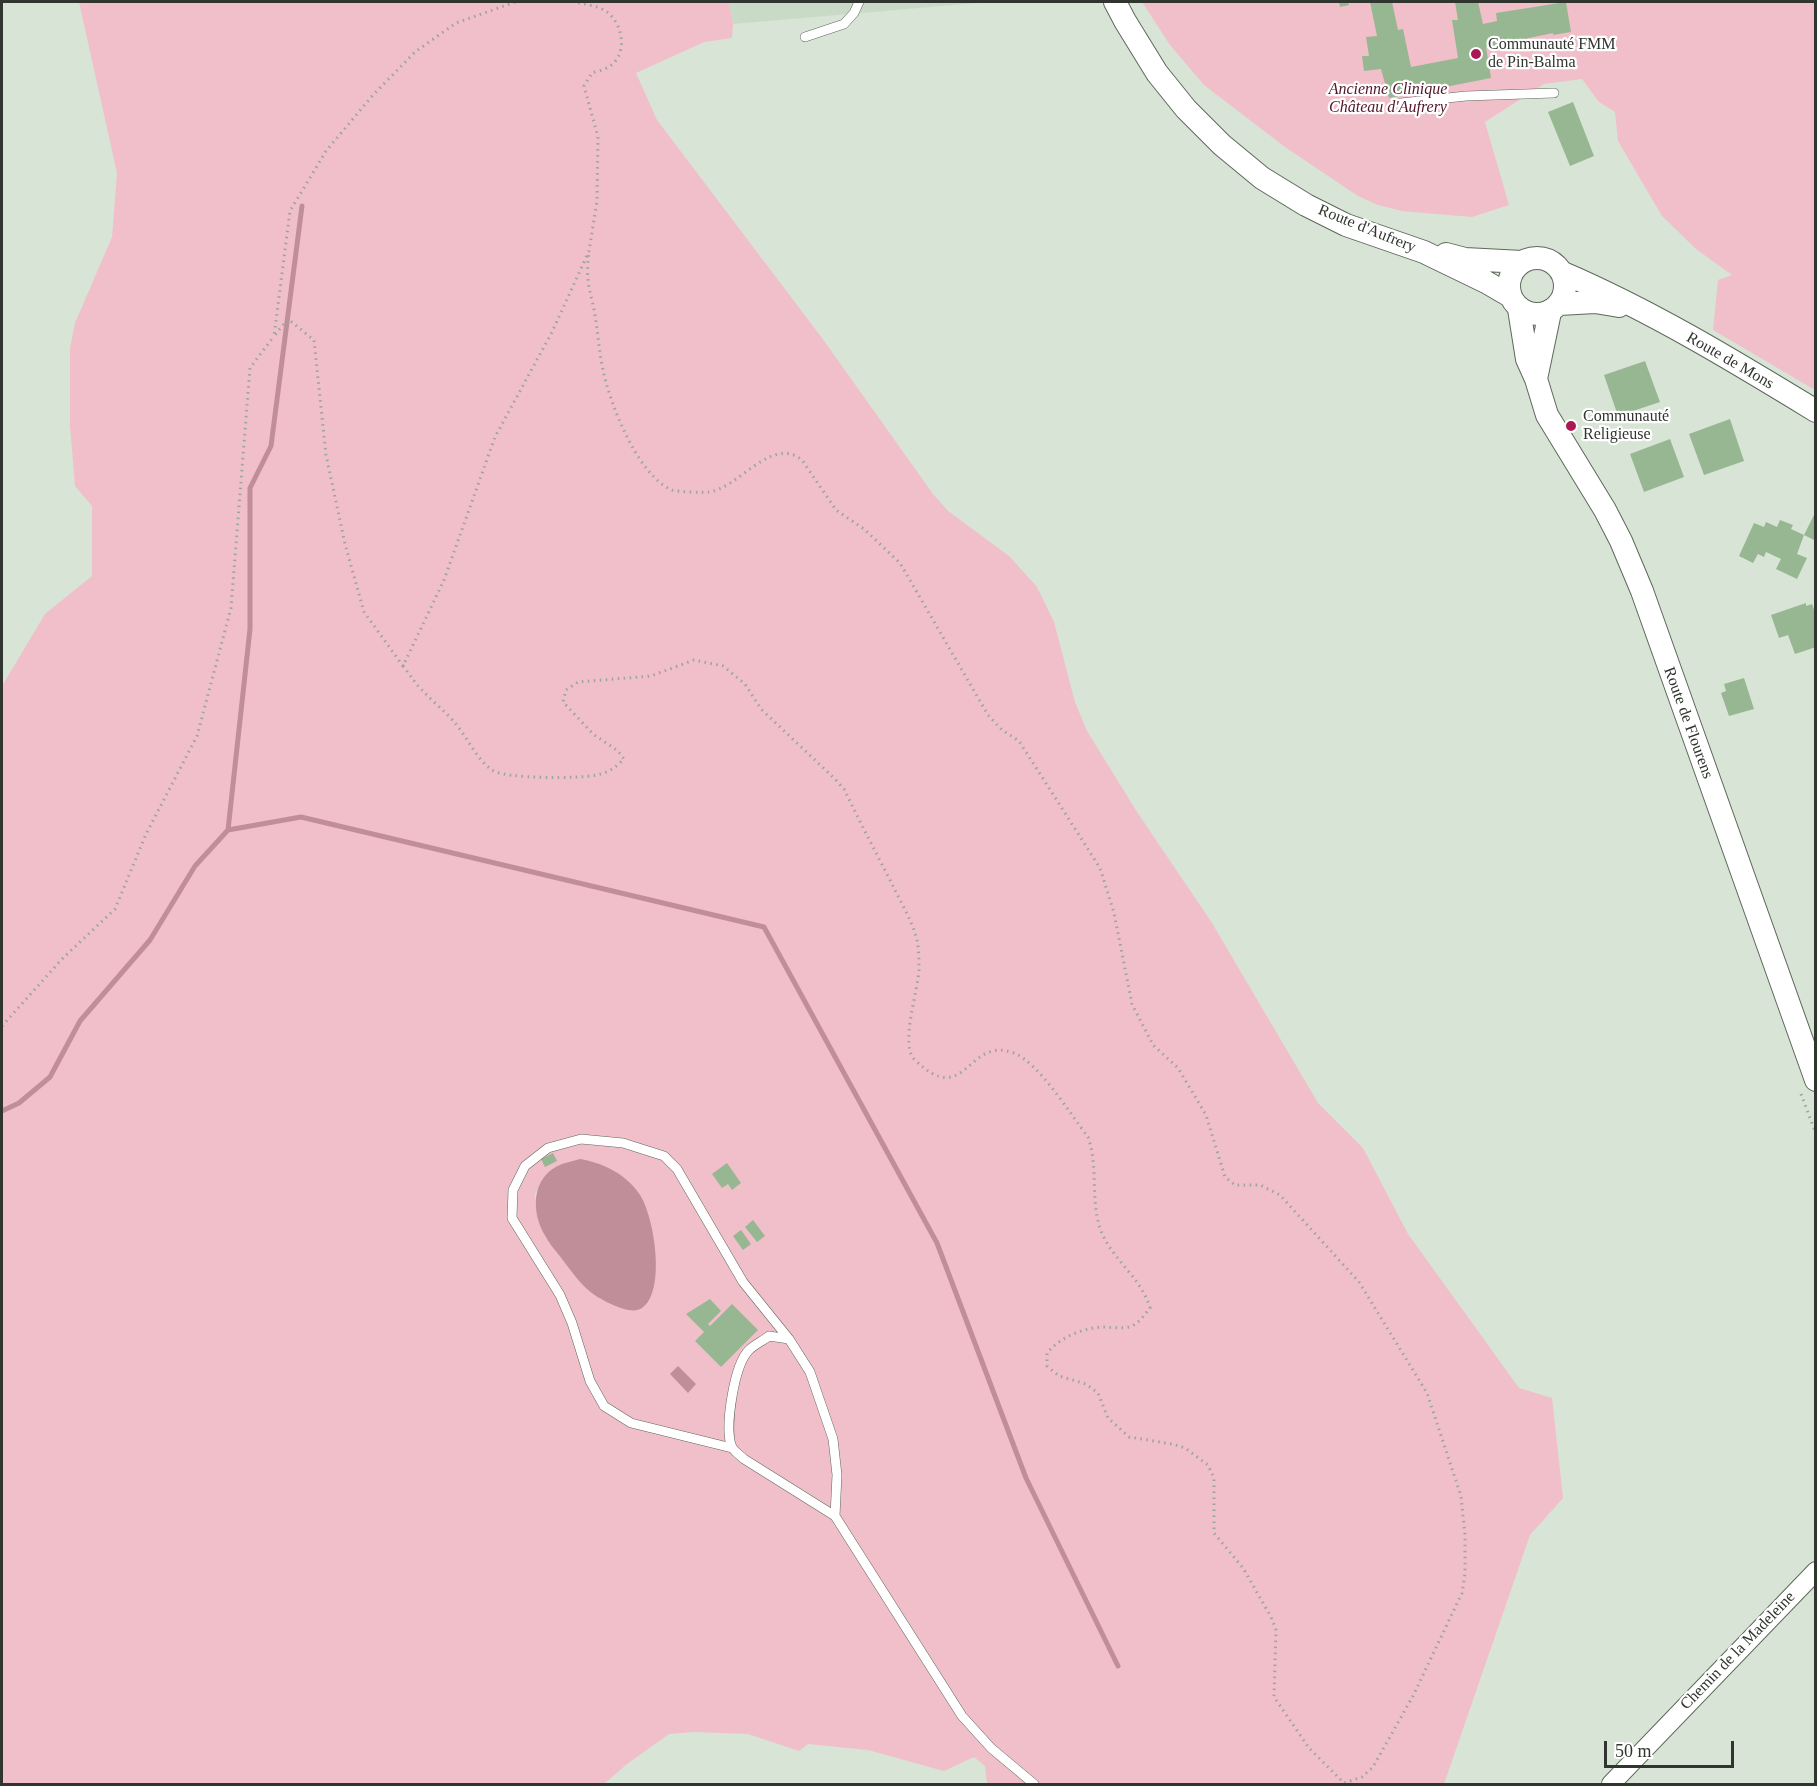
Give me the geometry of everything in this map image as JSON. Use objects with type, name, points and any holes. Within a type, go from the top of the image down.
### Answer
[{"type":"street","name":"Route d'Aufrery","points":[[1115,2],[1157,73],[1186,109],[1222,146],[1262,178],[1306,205],[1346,225],[1424,252],[1486,282],[1515,303]]},
{"type":"street","name":"Route d'Aufrery","points":[[1424,252],[1465,258],[1522,262]]},
{"type":"street","points":[[1536,379],[1555,308],[1565,289],[1562,272],[1552,262],[1532,258],[1522,262],[1511,273],[1509,281],[1515,303],[1534,315],[1555,308]]},
{"type":"street","name":"Route de Mons","points":[[1562,272],[1644,312],[1815,411]]},
{"type":"street","name":"Route de Mons","points":[[1555,308],[1595,302],[1614,304],[1644,312]]},
{"type":"street","name":"Route de Flourens","points":[[1515,303],[1527,359],[1547,415],[1605,510],[1631,563],[1807,1082]]},
{"type":"street","name":"Chemin de la Madeleine","points":[[1611,1785],[1815,1571]]},
{"type":"lane","points":[[805,37],[844,24],[854,13],[859,2]]},
{"type":"lane","points":[[1401,103],[1466,96],[1554,93]]},
{"type":"lane","points":[[835,1516],[837,1474],[833,1439],[810,1372],[789,1339],[742,1282],[677,1168],[664,1156],[623,1143],[580,1139],[548,1148],[525,1166],[513,1190],[512,1218],[560,1295],[572,1323],[590,1381],[604,1406],[631,1422],[732,1448],[744,1459],[835,1516],[962,1716],[990,1748],[1034,1785]]},
{"type":"lane","points":[[732,1448],[729,1434],[729,1406],[738,1374],[748,1351],[769,1336],[789,1339]]},
{"type":"path","points":[[274,336],[290,211],[326,151],[373,95],[415,52],[456,23],[515,2]]},
{"type":"path","points":[[2,1026],[62,958],[115,909],[146,834],[197,736],[231,608],[250,368],[288,319],[314,339],[326,455],[364,612],[420,689],[455,723],[477,754],[493,771],[519,777],[568,778],[597,775],[615,768],[624,759],[618,751],[593,734],[567,707],[563,702],[566,690],[578,682],[651,676],[694,660],[723,666],[746,684],[761,709],[844,789],[902,905],[917,942],[919,971],[908,1045],[913,1059],[935,1076],[949,1078],[962,1073],[984,1052],[999,1050],[1014,1053],[1037,1070],[1088,1137],[1093,1150],[1093,1183],[1099,1224],[1105,1240],[1146,1295],[1150,1308],[1142,1319],[1130,1327],[1098,1327],[1069,1335],[1056,1342],[1047,1353],[1047,1366],[1059,1376],[1086,1384],[1098,1393],[1108,1418],[1128,1437],[1185,1448],[1208,1465],[1214,1478],[1214,1533],[1243,1569],[1276,1630],[1274,1697],[1309,1748],[1344,1784],[1362,1778],[1373,1767],[1413,1696],[1462,1593],[1466,1574],[1461,1496],[1427,1393],[1359,1282],[1280,1195],[1260,1185],[1235,1185],[1225,1177],[1206,1115],[1178,1068],[1153,1045],[1132,1004],[1114,913],[1100,868],[1019,741],[1002,730],[988,715],[900,563],[864,529],[836,510],[802,460],[796,455],[776,453],[732,482],[710,492],[673,490],[643,466],[620,422],[603,370],[588,279],[589,251],[597,201],[598,137],[584,86],[592,73],[610,66],[621,53],[621,33],[614,18],[605,10],[575,2]]},
{"type":"path","points":[[403,666],[444,580],[495,437],[552,332],[589,251]]},
{"type":"path","points":[[1807,1082],[1815,1134]]},
{"type":"shaded area","points":[[729,2],[989,2],[733,24]]},
{"type":"shaded area","points":[[580,1159],[605,1166],[620,1174],[638,1192],[644,1202],[653,1233],[656,1270],[650,1299],[637,1310],[625,1309],[606,1302],[577,1279],[548,1240],[537,1217],[536,1196],[544,1177],[562,1164]]},
{"type":"shaded area","points":[[678,1366],[696,1384],[688,1393],[670,1374]]},
{"type":"green space","points":[[79,2],[729,2],[733,24],[732,38],[704,42],[636,73],[657,120],[822,338],[933,494],[948,511],[1009,556],[1037,587],[1054,622],[1075,702],[1087,731],[1137,812],[1212,923],[1318,1103],[1363,1148],[1408,1234],[1519,1388],[1552,1398],[1563,1498],[1530,1535],[1444,1784],[987,1784],[985,1766],[974,1757],[944,1771],[868,1750],[808,1744],[799,1751],[748,1734],[694,1732],[669,1734],[627,1764],[604,1784],[2,1784],[2,686],[45,614],[92,576],[92,506],[75,486],[70,426],[70,348],[75,323],[112,237],[117,173]],"holes":[[[615,1171],[639,1193],[655,1278],[648,1301],[536,1210],[535,1194],[542,1181]]]},
{"type":"green space","name":"Ancienne Clinique Château d'Aufrery","points":[[1142,2],[1815,2],[1815,390],[1713,330],[1718,280],[1732,275],[1696,249],[1662,216],[1618,141],[1615,112],[1599,102],[1582,79],[1544,84],[1485,122],[1509,205],[1472,217],[1402,211],[1378,205],[1358,196],[1285,147],[1204,85],[1170,45]]},
{"type":"building","points":[[1339,2],[1348,2],[1349,5],[1340,7]]},
{"type":"building","name":"Communauté FMM de Pin-Balma","points":[[1370,2],[1392,2],[1398,30],[1403,29],[1411,67],[1458,58],[1452,20],[1458,20],[1455,2],[1478,2],[1483,24],[1497,21],[1496,13],[1566,2],[1571,32],[1553,35],[1553,33],[1486,47],[1491,78],[1389,98],[1381,69],[1364,71],[1362,56],[1369,56],[1366,37],[1377,36]]},
{"type":"building","points":[[1573,102],[1594,156],[1570,166],[1548,112]]},
{"type":"building","points":[[1645,361],[1660,402],[1618,416],[1604,375]]},
{"type":"building","points":[[1730,419],[1744,461],[1704,475],[1689,434]]},
{"type":"building","points":[[1670,439],[1684,477],[1644,492],[1630,454]]},
{"type":"building","points":[[1816,511],[1816,541],[1804,535]]},
{"type":"building","points":[[1780,520],[1793,525],[1791,529],[1804,535],[1797,554],[1807,558],[1797,579],[1776,569],[1781,559],[1766,552],[1764,557],[1758,554],[1753,563],[1739,556],[1754,523],[1764,527],[1766,522],[1777,527]]},
{"type":"building","points":[[1806,603],[1806,606],[1812,604],[1816,615],[1816,647],[1795,654],[1788,635],[1779,638],[1771,615]]},
{"type":"building","points":[[1744,678],[1754,709],[1729,716],[1721,693],[1726,691],[1724,684]]},
{"type":"building","points":[[553,1153],[557,1161],[545,1167],[541,1159]]},
{"type":"building","points":[[727,1163],[741,1183],[732,1190],[728,1184],[722,1188],[712,1174]]},
{"type":"building","points":[[753,1220],[765,1236],[757,1242],[745,1227]]},
{"type":"building","points":[[741,1230],[751,1244],[743,1250],[733,1236]]},
{"type":"building","points":[[710,1299],[721,1311],[708,1324],[710,1326],[732,1304],[758,1330],[721,1367],[695,1341],[704,1332],[686,1314]]},
{"type":"waterway","points":[[2,1111],[19,1103],[50,1077],[80,1021],[150,940],[195,866],[228,830],[250,629],[250,488],[271,446],[302,206]]},
{"type":"waterway","points":[[228,830],[301,817],[764,927],[937,1243],[1026,1478],[1118,1666]]},
{"type":"place","name":"Communauté FMM de Pin-Balma","points":[[1476,54]]},
{"type":"place","name":"Communauté Religieuse","points":[[1571,426]]}]
